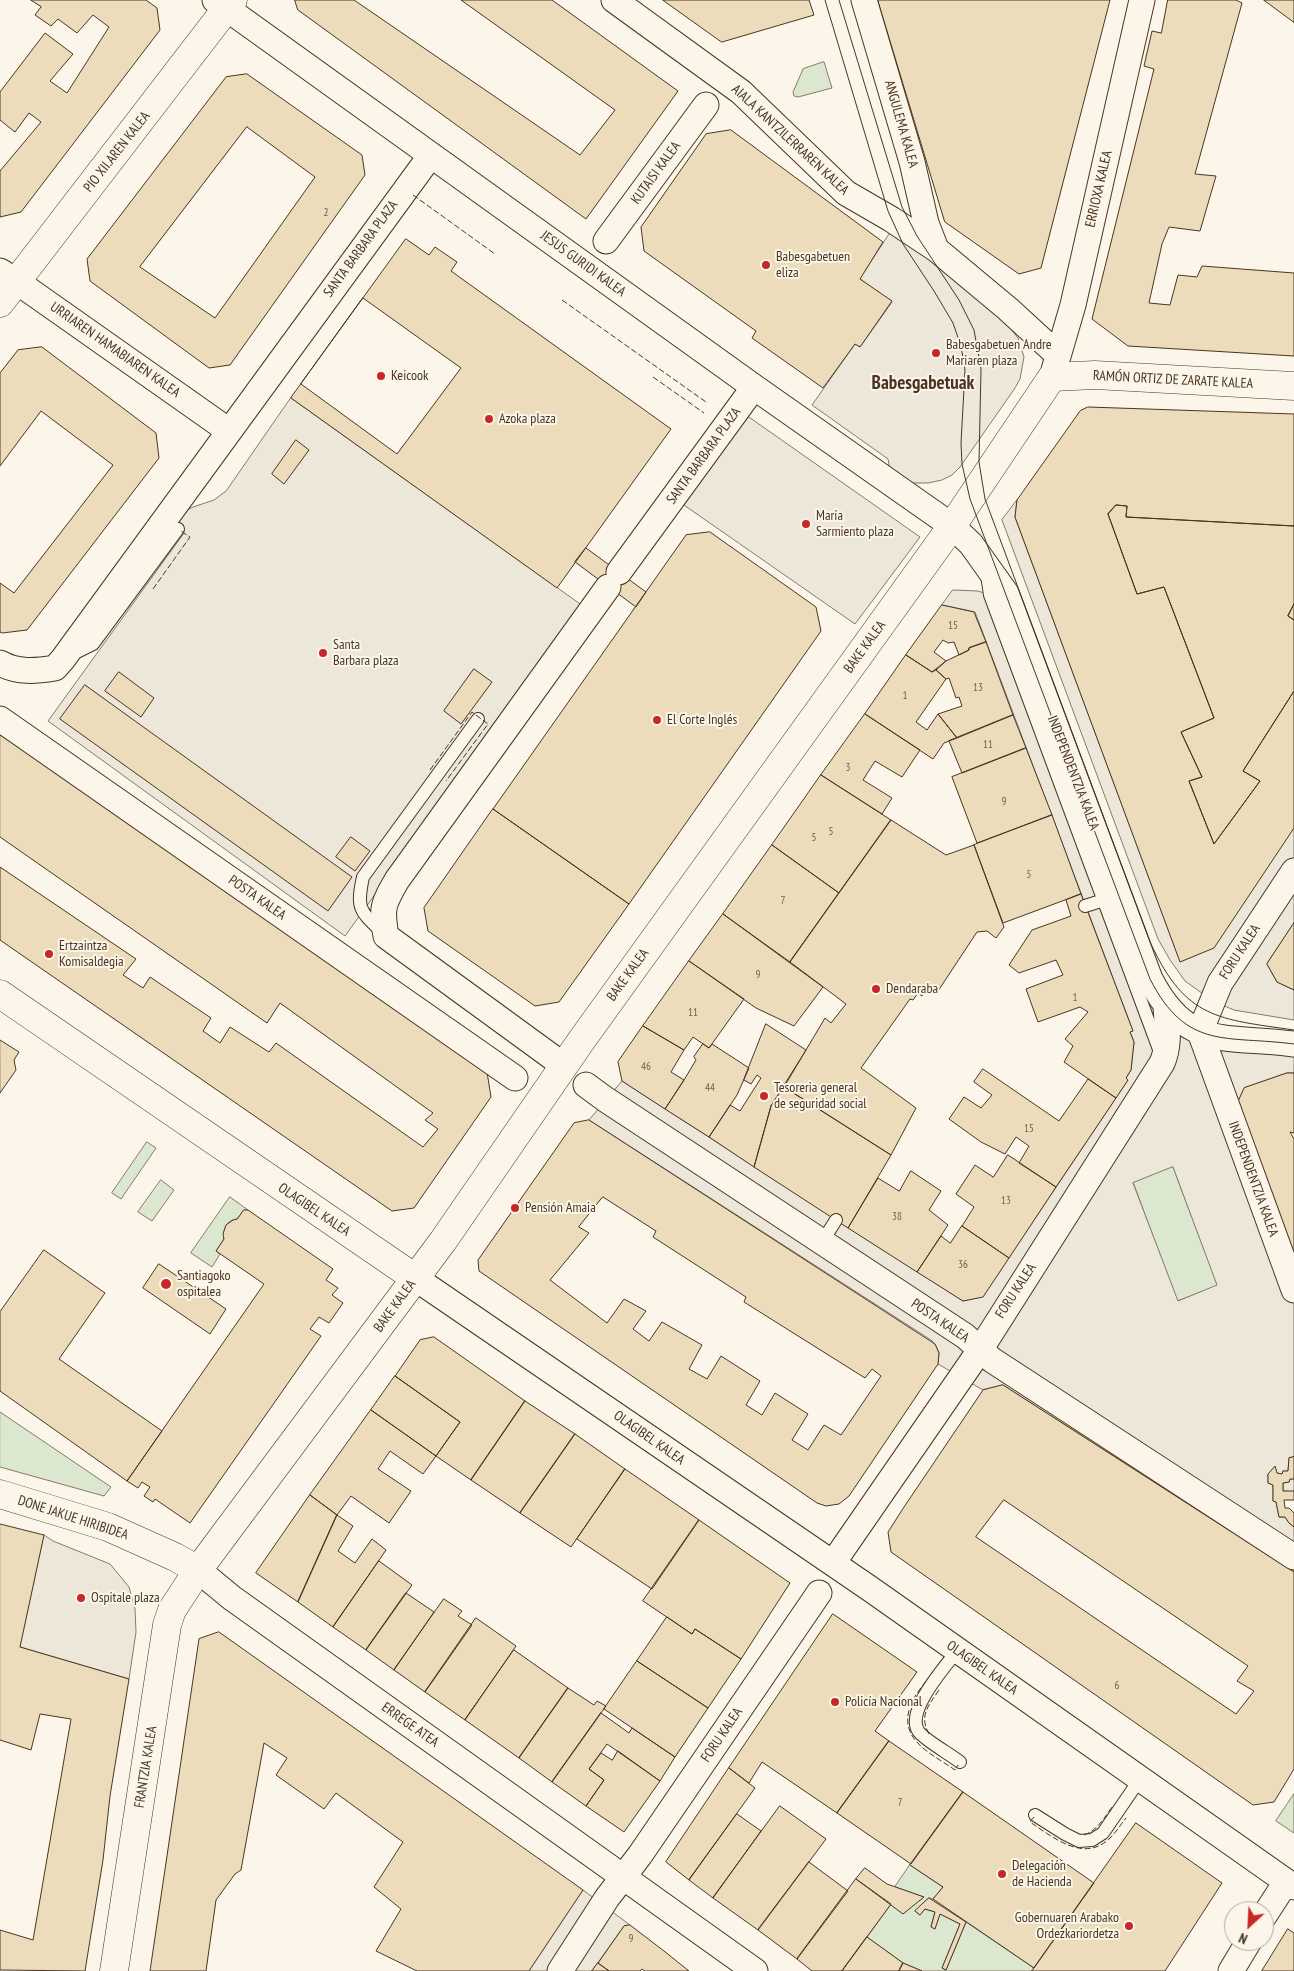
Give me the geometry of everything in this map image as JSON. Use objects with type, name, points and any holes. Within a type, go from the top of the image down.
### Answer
[{"type":"main road","name":"PIO XII.AREN KALEA","points":[[0,304],[8,276],[225,3]]},
{"type":"main road","name":"RAMÓN ORTIZ DE ZARATE KALEA","points":[[1055,366],[1095,375],[1294,386]]},
{"type":"main road","name":"BAKE KALEA","points":[[198,1570],[443,1241],[563,1065],[952,526],[1055,366]]},
{"type":"main road","name":"OLAGIBEL KALEA","points":[[0,994],[415,1278]]},
{"type":"main road","name":"DONE JAKUE HIRIBIDEA","points":[[0,1494],[108,1527],[175,1557],[198,1570]]},
{"type":"main road","name":"FRANTZIA KALEA","points":[[114,1971],[167,1625],[172,1610],[198,1570]]},
{"type":"street","name":"AIALA KANTZILERRAREN KALEA","points":[[614,0],[747,97],[846,193],[891,219],[936,249],[1008,309],[1055,366]]},
{"type":"street","name":"ANGULEMA KALEA","points":[[864,0],[912,162],[926,224],[936,249]]},
{"type":"street","name":"ERRIOXA KALEA","points":[[1055,366],[1073,306],[1142,0]]},
{"type":"street","name":"JESUS GURIDI KALEA","points":[[225,3],[431,155],[754,388],[952,526]]},
{"type":"street","name":"KUTAISI KALEA","points":[[606,241],[706,105]]},
{"type":"street","name":"SANTA BARBARA PLAZA","points":[[63,659],[431,155]]},
{"type":"street","name":"URRIAREN HAMABIAREN KALEA","points":[[8,276],[229,431]]},
{"type":"street","name":"SANTA BARBARA PLAZA","points":[[386,936],[382,913],[388,894],[396,880],[754,388]]},
{"type":"street","name":"INDEPENDENTZIA KALEA","points":[[952,526],[971,544],[1006,593],[1150,979],[1166,1006],[1193,1028],[1212,1068],[1294,1290]]},
{"type":"street","points":[[0,663],[31,672],[55,668],[63,659]]},
{"type":"street","name":"POSTA KALEA","points":[[0,719],[515,1078]]},
{"type":"street","name":"FORU KALEA","points":[[1193,1028],[1220,983],[1294,871]]},
{"type":"street","points":[[386,936],[563,1065]]},
{"type":"street","name":"FORU KALEA","points":[[833,1563],[980,1350],[1163,1060],[1168,1040],[1166,1006]]},
{"type":"street","points":[[1193,1028],[1226,1038],[1294,1044]]},
{"type":"street","name":"POSTA KALEA","points":[[586,1085],[965,1336],[1000,1365],[1294,1557]]},
{"type":"street","name":"OLAGIBEL KALEA","points":[[415,1278],[833,1563],[1140,1779],[1291,1878]]},
{"type":"street","name":"ERREGE ATEA","points":[[198,1570],[232,1598],[623,1876],[740,1967]]},
{"type":"street","name":"FORU KALEA","points":[[560,1971],[623,1876],[640,1855],[819,1593]]},
{"type":"street","points":[[1274,1902],[1291,1878]]},
{"type":"street","points":[[1231,1971],[1243,1951]]},
{"type":"lane","points":[[63,659],[94,644],[178,529]]},
{"type":"lane","points":[[985,563],[990,595],[1163,1060]]},
{"type":"lane","points":[[386,936],[361,908],[358,899],[363,877],[478,719]]},
{"type":"lane","points":[[1085,906],[1104,900]]},
{"type":"lane","points":[[822,1242],[836,1220]]},
{"type":"lane","points":[[957,1651],[922,1699],[915,1713],[916,1724],[920,1732],[960,1762]]},
{"type":"lane","points":[[1035,1815],[1079,1841],[1092,1840],[1103,1833],[1140,1779]]},
{"type":"green space","points":[[824,62],[832,88],[798,97],[794,96],[793,92],[803,69]]},
{"type":"green space","points":[[147,1142],[156,1148],[121,1199],[112,1193]]},
{"type":"green space","points":[[1173,1167],[1218,1286],[1177,1301],[1133,1182]]},
{"type":"green space","points":[[161,1180],[174,1190],[152,1221],[138,1212]]},
{"type":"green space","points":[[230,1197],[248,1210],[244,1210],[237,1219],[230,1221],[226,1226],[224,1239],[216,1251],[220,1254],[212,1267],[191,1253]]},
{"type":"green space","points":[[0,1412],[111,1487],[104,1496],[0,1467]]},
{"type":"green space","points":[[1294,1794],[1294,1833],[1276,1821]]},
{"type":"green space","points":[[910,1865],[943,1887],[933,1899],[929,1898],[916,1912],[920,1915],[925,1909],[935,1912],[931,1926],[935,1928],[940,1914],[960,1924],[942,1968],[946,1970],[966,1922],[1034,1968],[1032,1971],[922,1971],[903,1963],[867,1937],[891,1904],[903,1913],[924,1897],[895,1887]]},
{"type":"shaded area","name":"Babesgabetuen Andre Mariaren plaza","points":[[894,227],[992,304],[1018,338],[1024,357],[1020,379],[1015,388],[960,467],[952,475],[942,480],[928,483],[910,483],[890,470],[888,459],[812,405],[855,344],[860,347],[892,302],[860,279]]},
{"type":"shaded area","name":"Santa Barbara plaza","points":[[291,398],[583,606],[345,936],[48,721],[184,533],[171,524],[179,514],[214,500],[226,491]]},
{"type":"shaded area","name":"María Sarmiento plaza","points":[[746,415],[920,537],[855,624],[681,503]]},
{"type":"shaded area","points":[[1017,500],[1015,517],[1180,961],[1294,828],[1294,923],[1267,964],[1277,982],[1294,990],[1294,1020],[1234,1010],[1213,1001],[1185,981],[1158,939],[1002,520]]},
{"type":"shaded area","points":[[953,590],[978,591],[990,595],[1145,994],[1159,1017],[1184,1038],[1205,1047],[1294,1056],[1294,1073],[1287,1073],[1245,1088],[1236,1106],[1294,1265],[1294,1457],[1289,1458],[1288,1471],[1283,1471],[1282,1474],[1277,1473],[1275,1467],[1268,1474],[1268,1483],[1273,1485],[1273,1501],[1276,1502],[1279,1517],[1285,1517],[1294,1527],[1294,1572],[1003,1385],[983,1390],[938,1364],[939,1353],[931,1340],[589,1120],[622,1081],[963,1301],[983,1296],[1128,1080],[1126,1078],[1131,1070],[1134,1042],[1130,1032],[1133,1031],[975,612],[942,605]],"holes":[[[1173,1167],[1217,1285],[1178,1301],[1133,1183]]]},
{"type":"shaded area","points":[[1290,1479],[1294,1479],[1294,1492],[1283,1491],[1283,1483],[1289,1482]]},
{"type":"shaded area","name":"Ospitale plaza","points":[[44,1535],[53,1541],[110,1564],[129,1587],[135,1609],[136,1632],[129,1679],[20,1647]]},
{"type":"shaded area","points":[[583,1890],[630,1925],[624,1926],[592,1971],[529,1971]]},
{"type":"building","points":[[31,0],[146,0],[157,8],[160,30],[21,212],[0,217],[0,171],[41,122],[29,113],[15,132],[0,120],[0,92],[45,33],[73,54],[50,81],[67,93],[109,27],[93,15],[77,33],[58,19],[51,26],[35,15],[41,7]]},
{"type":"building","points":[[295,0],[354,0],[580,155],[615,110],[461,0],[552,0],[678,91],[586,219],[298,10]]},
{"type":"building","points":[[663,0],[809,0],[814,15],[722,42]]},
{"type":"building","points":[[878,0],[1110,0],[1041,268],[1019,274],[945,222]]},
{"type":"building","points":[[1168,0],[1236,0],[1242,3],[1195,174],[1216,176],[1200,231],[1169,227],[1162,244],[1149,303],[1170,305],[1178,275],[1197,277],[1202,266],[1294,273],[1294,356],[1128,346],[1092,319],[1154,69],[1144,66],[1152,31],[1161,33]]},
{"type":"building","points":[[1264,0],[1294,0],[1294,22]]},
{"type":"building","points":[[247,74],[362,155],[365,175],[230,365],[209,368],[90,281],[87,259],[226,77]],"holes":[[[247,127],[315,177],[215,318],[140,267]]]},
{"type":"building","name":"Babesgabetuen eliza","points":[[731,130],[883,242],[860,279],[892,301],[860,347],[855,344],[823,388],[752,338],[756,331],[644,251],[641,227],[706,134]]},
{"type":"building","name":"Azoka plaza","points":[[406,239],[429,255],[435,247],[457,262],[451,271],[671,429],[557,588],[291,398]]},
{"type":"building","name":"Keicook","points":[[363,298],[461,368],[397,454],[301,384]]},
{"type":"building","points":[[42,347],[156,433],[159,458],[27,630],[2,633],[0,632],[0,583],[14,593],[113,465],[41,411],[0,466],[0,373],[18,350]]},
{"type":"building","points":[[1088,407],[1294,414],[1294,526],[1126,517],[1127,506],[1116,505],[1108,514],[1137,594],[1164,587],[1214,718],[1181,732],[1202,777],[1189,781],[1214,844],[1260,781],[1243,771],[1294,691],[1294,828],[1214,948],[1180,962],[1015,517],[1017,500],[1080,411]]},
{"type":"building","points":[[296,440],[309,450],[284,484],[272,474]]},
{"type":"building","points":[[1116,505],[1127,506],[1126,517],[1294,526],[1294,604],[1288,616],[1294,620],[1294,691],[1243,771],[1260,781],[1214,844],[1189,781],[1202,777],[1181,732],[1214,718],[1164,587],[1137,594],[1108,514]]},
{"type":"building","name":"El Corte Inglés","points":[[710,532],[816,607],[821,631],[629,904],[493,809],[686,535]]},
{"type":"building","points":[[586,548],[646,592],[636,607],[575,562]]},
{"type":"building","points":[[1294,604],[1294,620],[1288,616]]},
{"type":"building","points":[[942,605],[974,612],[986,642],[969,648],[969,650],[959,655],[954,642],[948,643],[943,640],[934,652],[946,661],[932,672],[906,655]]},
{"type":"building","points":[[986,642],[1013,715],[957,738],[938,714],[962,706],[959,697],[956,698],[949,678],[946,679],[936,670],[946,661],[969,650],[969,648]]},
{"type":"building","points":[[906,655],[932,672],[936,670],[946,679],[916,722],[927,730],[938,714],[957,738],[944,743],[933,759],[865,714]]},
{"type":"building","points":[[474,669],[492,682],[461,724],[444,711]]},
{"type":"building","points":[[119,672],[154,698],[141,717],[105,691]]},
{"type":"building","points":[[85,685],[352,877],[328,911],[60,719]]},
{"type":"building","points":[[865,714],[920,750],[902,777],[875,761],[863,780],[892,798],[882,814],[821,775]]},
{"type":"building","points":[[1013,715],[1026,748],[962,773],[949,741]]},
{"type":"building","points":[[0,733],[487,1072],[491,1097],[414,1208],[392,1211],[0,940],[0,867],[136,959],[123,975],[143,988],[150,977],[211,1018],[203,1031],[220,1043],[230,1027],[269,1052],[276,1043],[423,1147],[438,1129],[425,1120],[433,1113],[280,1003],[267,1023],[0,837]]},
{"type":"building","points":[[1026,748],[1052,815],[977,843],[952,777]]},
{"type":"building","points":[[821,775],[891,820],[839,893],[772,845]]},
{"type":"building","points":[[493,809],[629,904],[559,1002],[535,1006],[428,931],[424,908]]},
{"type":"building","points":[[1052,815],[1081,894],[1003,923],[974,845]]},
{"type":"building","name":"Dendaraba","points":[[891,820],[946,855],[974,845],[1004,927],[996,938],[987,931],[977,932],[938,991],[929,985],[922,996],[918,993],[913,1000],[910,999],[861,1068],[916,1108],[891,1155],[784,1087],[825,1018],[831,1023],[846,1004],[790,962]]},
{"type":"building","points":[[351,837],[370,851],[355,871],[336,857]]},
{"type":"building","points":[[772,845],[839,893],[790,962],[723,914]]},
{"type":"building","points":[[1081,894],[1133,1031],[1130,1032],[1134,1042],[1131,1070],[1126,1078],[1128,1080],[1116,1098],[1064,1062],[1073,1046],[1065,1039],[1088,1012],[1080,1007],[1038,1022],[1026,989],[1063,975],[1056,960],[1019,973],[1009,965],[1032,930],[1071,916],[1066,900]]},
{"type":"building","points":[[723,914],[823,987],[794,1026],[756,1008],[689,961]]},
{"type":"building","points":[[1294,923],[1294,990],[1277,982],[1267,964]]},
{"type":"building","points":[[689,961],[744,999],[709,1048],[693,1037],[684,1050],[643,1026]]},
{"type":"building","name":"Tesoreria general de seguridad social","points":[[766,1024],[806,1050],[771,1106],[754,1167],[709,1137],[730,1105],[740,1111],[761,1078],[757,1075],[751,1084],[744,1080]]},
{"type":"building","points":[[643,1026],[684,1050],[671,1072],[684,1080],[665,1109],[622,1081],[618,1062]]},
{"type":"building","points":[[0,1040],[19,1052],[14,1060],[16,1070],[0,1093]]},
{"type":"building","points":[[703,1044],[709,1048],[712,1044],[749,1068],[737,1095],[709,1137],[665,1109],[696,1060],[694,1057]]},
{"type":"building","points":[[983,1069],[1059,1121],[1088,1079],[1116,1098],[1056,1187],[1019,1163],[1029,1146],[1016,1137],[1005,1154],[981,1142],[949,1119],[964,1097],[981,1108],[992,1095],[974,1082]]},
{"type":"building","points":[[1287,1073],[1294,1073],[1294,1133],[1290,1132],[1294,1139],[1294,1266],[1236,1106],[1244,1088]]},
{"type":"building","points":[[784,1087],[891,1155],[848,1228],[754,1167],[771,1106]]},
{"type":"building","points":[[589,1120],[935,1344],[939,1353],[938,1364],[849,1496],[839,1504],[826,1506],[817,1503],[479,1271],[478,1260],[574,1123]],"holes":[[[603,1197],[656,1231],[653,1237],[746,1297],[744,1302],[865,1378],[872,1369],[881,1376],[841,1435],[824,1425],[808,1450],[792,1440],[808,1414],[775,1393],[762,1415],[746,1405],[760,1381],[721,1356],[707,1379],[689,1369],[702,1345],[662,1322],[649,1341],[633,1329],[646,1311],[624,1299],[607,1323],[550,1280],[589,1233],[579,1227]]]},
{"type":"building","points":[[1008,1155],[1056,1187],[1009,1258],[962,1226],[974,1207],[956,1194],[975,1165],[993,1177]]},
{"type":"building","points":[[911,1171],[941,1191],[929,1210],[948,1225],[917,1272],[848,1228],[878,1178],[899,1191]]},
{"type":"building","points":[[244,1210],[248,1210],[333,1269],[326,1280],[338,1288],[332,1295],[343,1303],[329,1323],[319,1317],[310,1329],[321,1336],[190,1523],[155,1499],[153,1502],[144,1496],[150,1487],[142,1482],[138,1488],[127,1481],[264,1284],[216,1251],[224,1239],[223,1234],[226,1225],[237,1219]]},
{"type":"building","points":[[962,1226],[1009,1258],[983,1297],[963,1301],[917,1272],[941,1236],[950,1243]]},
{"type":"building","points":[[44,1250],[105,1293],[59,1359],[162,1431],[127,1481],[0,1391],[0,1312]]},
{"type":"building","points":[[159,1264],[226,1309],[210,1334],[143,1288]]},
{"type":"building","points":[[434,1337],[525,1401],[471,1480],[436,1456],[460,1422],[395,1376],[420,1340]]},
{"type":"building","points":[[395,1376],[460,1422],[436,1456],[371,1410]]},
{"type":"building","points":[[1003,1385],[1294,1572],[1294,1769],[1274,1802],[1253,1805],[891,1552],[888,1532],[983,1390]],"holes":[[[1004,1500],[1248,1666],[1237,1681],[1254,1691],[1236,1714],[976,1537]]]},
{"type":"building","points":[[525,1401],[575,1434],[520,1513],[471,1480]]},
{"type":"building","points":[[371,1410],[436,1456],[423,1474],[390,1451],[378,1469],[411,1491],[389,1523],[351,1496],[337,1515],[310,1495]]},
{"type":"building","points":[[575,1434],[625,1469],[571,1547],[520,1513]]},
{"type":"building","points":[[1294,1457],[1294,1479],[1283,1483],[1283,1491],[1294,1491],[1294,1500],[1284,1500],[1285,1508],[1289,1508],[1294,1513],[1294,1527],[1285,1517],[1279,1517],[1276,1502],[1273,1501],[1273,1485],[1268,1483],[1268,1474],[1275,1466],[1277,1473],[1282,1474],[1283,1471],[1288,1471],[1289,1458]]},
{"type":"building","points":[[625,1469],[699,1520],[652,1589],[577,1539]]},
{"type":"building","points":[[310,1495],[337,1515],[298,1602],[256,1573]]},
{"type":"building","points":[[337,1515],[353,1526],[338,1551],[355,1563],[372,1539],[386,1550],[333,1627],[298,1602]]},
{"type":"building","points":[[699,1520],[790,1583],[741,1659],[695,1629],[692,1634],[643,1601]]},
{"type":"building","points":[[0,1524],[44,1535],[20,1647],[129,1679],[85,1971],[0,1970],[0,1930],[33,1940],[71,1719],[40,1714],[31,1750],[0,1740]]},
{"type":"building","points":[[379,1561],[412,1585],[366,1650],[333,1627]]},
{"type":"building","points":[[406,1593],[434,1612],[394,1670],[366,1650]]},
{"type":"building","points":[[444,1599],[462,1611],[458,1616],[472,1625],[425,1692],[394,1670]]},
{"type":"building","name":"Policía Nacional","points":[[833,1614],[917,1672],[875,1731],[889,1741],[837,1813],[762,1762],[749,1783],[729,1768]]},
{"type":"building","points":[[667,1617],[692,1634],[695,1629],[741,1659],[708,1708],[637,1661]]},
{"type":"building","points":[[476,1618],[516,1646],[465,1720],[425,1692]]},
{"type":"building","points":[[219,1632],[583,1890],[529,1971],[417,1971],[376,1951],[401,1909],[374,1887],[403,1842],[336,1793],[324,1809],[276,1775],[287,1758],[264,1743],[241,1870],[235,1874],[216,1900],[206,1971],[150,1971],[199,1639]]},
{"type":"building","points":[[514,1650],[568,1688],[519,1758],[465,1720]]},
{"type":"building","points":[[637,1661],[708,1708],[675,1757],[604,1709]]},
{"type":"building","points":[[568,1688],[594,1705],[597,1701],[606,1706],[552,1782],[519,1758]]},
{"type":"building","points":[[601,1713],[629,1733],[632,1728],[675,1757],[660,1781],[607,1744],[589,1769],[604,1780],[586,1806],[552,1782]]},
{"type":"building","points":[[889,1741],[963,1792],[911,1864],[837,1813]]},
{"type":"building","points":[[618,1751],[660,1781],[624,1832],[586,1806],[604,1780],[589,1769],[601,1753],[612,1760]]},
{"type":"building","points":[[729,1768],[755,1788],[689,1880],[666,1862]]},
{"type":"building","name":"Delegación de Hacienda","points":[[963,1792],[1094,1883],[1034,1968],[933,1899],[943,1887],[910,1865]]},
{"type":"building","points":[[780,1806],[826,1839],[758,1930],[713,1898]]},
{"type":"building","points":[[737,1814],[761,1831],[713,1898],[689,1880]]},
{"type":"building","name":"Gobernuaren Arabako Ordezkariordetza","points":[[1136,1823],[1222,1883],[1165,1971],[1032,1971]]},
{"type":"building","points":[[809,1862],[848,1891],[797,1959],[758,1930]]},
{"type":"building","points":[[865,1868],[887,1884],[924,1897],[903,1914],[856,1879]]},
{"type":"building","points":[[856,1879],[891,1904],[842,1971],[812,1971],[797,1959]]},
{"type":"building","points":[[929,1898],[966,1922],[946,1970],[942,1968],[960,1924],[940,1914],[935,1929],[931,1927],[935,1912],[925,1909],[920,1915],[915,1911]]},
{"type":"building","points":[[630,1925],[689,1971],[645,1971],[642,1969],[640,1971],[609,1971],[598,1963],[624,1926]]},
{"type":"building","points":[[1288,1929],[1294,1933],[1294,1971],[1262,1971]]},
{"type":"building","points":[[867,1937],[903,1963],[899,1971],[842,1971]]},
{"type":"building","points":[[598,1963],[609,1971],[592,1971]]},
{"type":"building","points":[[903,1963],[922,1971],[899,1971]]},
{"type":"tram line","points":[[825,0],[888,211],[903,244],[953,323],[961,346],[965,370],[961,443],[962,464],[970,499],[1150,979],[1164,1002],[1179,1018],[1194,1029],[1210,1035],[1228,1038],[1294,1044]]},
{"type":"tram line","points":[[839,0],[902,207],[917,236],[959,300],[974,330],[981,369],[979,462],[985,499],[1151,944],[1164,969],[1177,988],[1207,1011],[1225,1018],[1294,1030]]},
{"type":"fence","points":[[413,195],[495,254]]},
{"type":"fence","points":[[562,300],[706,402]]},
{"type":"fence","points":[[653,377],[704,413]]},
{"type":"fence","points":[[153,589],[190,537],[181,531]]},
{"type":"fence","points":[[430,770],[472,712],[488,724],[446,781]]},
{"type":"fence","points":[[926,1681],[911,1704],[908,1716],[912,1736],[927,1751],[955,1770],[958,1765]]},
{"type":"fence","points":[[929,1734],[925,1722],[926,1711],[939,1690]]},
{"type":"fence","points":[[1084,1835],[1097,1827],[1112,1807]]},
{"type":"fence","points":[[1034,1817],[1030,1822],[1059,1841],[1080,1848],[1091,1848],[1101,1845],[1113,1835],[1126,1818]]},
{"type":"place","name":"Babesgabetuen eliza","points":[[766,265]]},
{"type":"place","name":"Babesgabetuen Andre Mariaren plaza","points":[[936,353]]},
{"type":"place","name":"Keicook","points":[[381,376]]},
{"type":"place","name":"Azoka plaza","points":[[489,419]]},
{"type":"place","name":"María Sarmiento plaza","points":[[806,524]]},
{"type":"place","name":"Santa Barbara plaza","points":[[323,653]]},
{"type":"place","name":"El Corte Inglés","points":[[657,720]]},
{"type":"place","name":"Ertzaintza Komisaldegia","points":[[49,954]]},
{"type":"place","name":"Dendaraba","points":[[876,989]]},
{"type":"place","name":"Tesoreria general de seguridad social","points":[[764,1096]]},
{"type":"place","name":"Pensión Amaia","points":[[515,1208]]},
{"type":"place","name":"Santiagoko ospitalea","points":[[166,1284]]},
{"type":"place","name":"Ospitale plaza","points":[[81,1598]]},
{"type":"place","name":"Policía Nacional","points":[[835,1702]]},
{"type":"place","name":"Delegación de Hacienda","points":[[1002,1874]]},
{"type":"place","name":"Gobernuaren Arabako Ordezkariordetza","points":[[1129,1926]]},
{"type":"district","name":"Babesgabetuak","points":[[923,384]]}]
